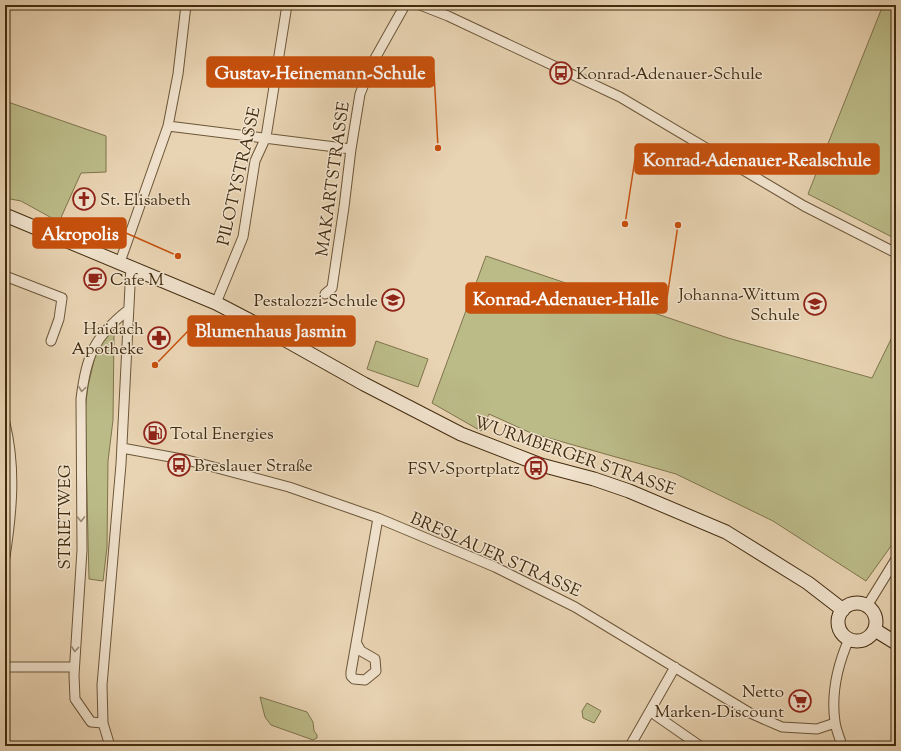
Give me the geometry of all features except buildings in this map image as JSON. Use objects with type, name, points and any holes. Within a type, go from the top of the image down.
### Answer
[{"type":"main road","name":"WURMBERGER STRASSE","points":[[5,215],[216,303],[364,384],[461,434],[541,465],[594,479],[642,496],[726,532],[808,582],[843,610]]},
{"type":"main road","points":[[854,604],[867,606],[876,616],[877,622],[875,630],[867,639],[861,641],[849,639],[844,636],[839,626],[840,615],[843,610],[854,604]]},
{"type":"main road","points":[[875,630],[896,643]]},
{"type":"street","points":[[110,746],[103,723],[102,685],[122,448],[128,310],[125,264],[168,126],[178,74],[186,5]]},
{"type":"street","name":"PILOTYSTRASSE","points":[[216,303],[243,236],[255,161],[266,137],[287,5]]},
{"type":"street","name":"MAKARTSTRASSE","points":[[325,294],[332,288],[360,94],[366,76],[405,5]]},
{"type":"street","points":[[420,5],[460,22],[620,97],[804,206],[896,252]]},
{"type":"street","points":[[168,126],[266,137],[351,149]]},
{"type":"street","points":[[5,276],[62,298],[59,319],[51,341]]},
{"type":"street","name":"STRIETWEG","points":[[103,723],[91,722],[75,699],[74,667],[82,550],[80,460],[81,399],[83,378],[91,351],[96,341],[112,322],[128,310]]},
{"type":"street","points":[[5,423],[10,441],[13,472],[10,527],[5,557]]},
{"type":"street","name":"BRESLAUER STRASSE","points":[[122,448],[187,460],[289,487],[378,518],[495,567],[575,606],[750,713],[782,727],[817,728],[835,723]]},
{"type":"street","points":[[357,644],[378,518]]},
{"type":"street","points":[[867,606],[896,560]]},
{"type":"street","points":[[842,746],[835,723],[834,694],[839,670],[849,639]]},
{"type":"street","points":[[5,667],[74,667]]},
{"type":"street","points":[[630,746],[651,712],[675,667]]},
{"type":"street","points":[[651,712],[700,746]]},
{"type":"green space","points":[[883,5],[896,5],[896,239],[808,194]]},
{"type":"green space","points":[[5,101],[106,136],[106,172],[81,173],[59,222],[21,201],[5,198]]},
{"type":"green space","points":[[486,256],[728,338],[872,378],[896,329],[896,539],[866,581],[773,521],[676,474],[531,433],[489,414],[481,431],[432,403]]},
{"type":"green space","points":[[111,330],[114,333],[113,420],[108,461],[107,547],[103,581],[89,579],[85,410],[88,386],[97,348]]},
{"type":"green space","points":[[376,341],[428,359],[418,387],[367,369]]},
{"type":"green space","points":[[260,697],[307,712],[313,722],[314,731],[317,738],[313,740],[271,725],[265,717]]},
{"type":"green space","points":[[587,703],[601,711],[594,723],[583,718],[582,711]]},
{"type":"place","name":"Konrad-Adenauer-Schule","points":[[561,73]]},
{"type":"place","name":"Gustav-Heinemann-Schule","points":[[438,148]]},
{"type":"place","name":"St. Elisabeth","points":[[84,199]]},
{"type":"place","name":"Konrad-Adenauer-Realschule","points":[[625,224]]},
{"type":"place","name":"Konrad-Adenauer-Halle","points":[[678,225]]},
{"type":"place","name":"Akropolis","points":[[178,256]]},
{"type":"place","name":"Cafe M","points":[[95,279]]},
{"type":"place","name":"Pestalozzi-Schule","points":[[393,300]]},
{"type":"place","name":"Johanna-Wittum Schule","points":[[815,304]]},
{"type":"place","name":"Haidach Apotheke","points":[[159,338]]},
{"type":"place","name":"Blumenhaus Jasmin","points":[[155,365]]},
{"type":"place","name":"Total Energies","points":[[155,433]]},
{"type":"place","name":"Breslauer Straße","points":[[179,465]]},
{"type":"place","name":"FSV-Sportplatz","points":[[536,468]]},
{"type":"place","name":"Netto Marken-Discount","points":[[800,701]]}]
